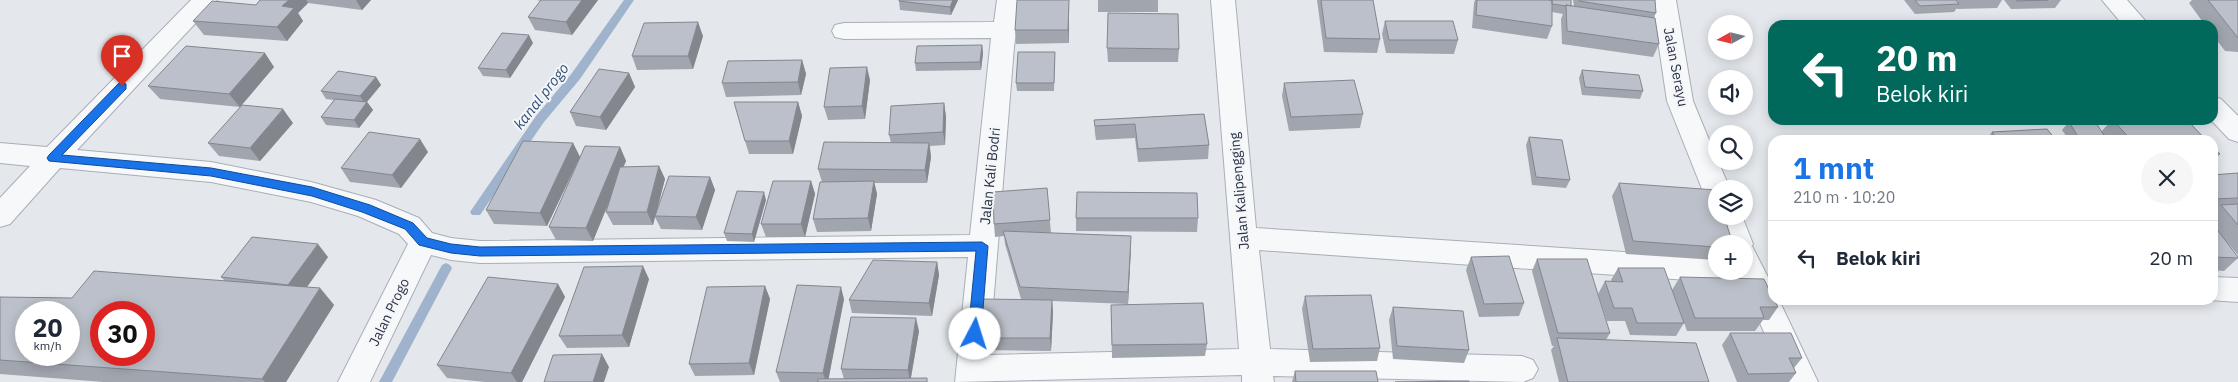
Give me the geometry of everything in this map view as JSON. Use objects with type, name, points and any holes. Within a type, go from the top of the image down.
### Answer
[{"type":"street","points":[[0,216],[205,0]]},
{"type":"street","name":"Jalan Kali Bodri","points":[[971,376],[982,246],[1009,0]]},
{"type":"street","name":"Jalan Kalipengging","points":[[1223,0],[1243,238],[1257,372]]},
{"type":"street","name":"Jalan Serayu","points":[[1664,0],[1680,101],[1712,180]]},
{"type":"street","points":[[2114,0],[2132,20]]},
{"type":"street","points":[[844,31],[1005,30]]},
{"type":"street","points":[[2218,111],[2238,132]]},
{"type":"street","points":[[0,153],[211,172],[312,192],[366,208],[409,226],[423,242],[451,249],[480,252],[982,246]]},
{"type":"street","points":[[1243,238],[1708,269]]},
{"type":"street","name":"Jalan Progo","points":[[354,382],[423,242]]},
{"type":"street","points":[[1753,275],[1802,382]]},
{"type":"street","points":[[2218,289],[2238,290]]},
{"type":"street","points":[[971,376],[1522,369]]},
{"type":"building","points":[[260,0],[289,0],[282,6],[294,8],[277,27],[193,21],[212,1],[256,5]]},
{"type":"building","points":[[541,0],[582,0],[566,22],[528,17]]},
{"type":"building","points":[[899,0],[953,0],[950,7]]},
{"type":"building","points":[[1017,0],[1069,0],[1068,30],[1015,30]]},
{"type":"building","points":[[1321,0],[1373,0],[1380,39],[1326,38]]},
{"type":"building","points":[[1477,0],[1552,0],[1552,26],[1476,15]]},
{"type":"building","points":[[1552,0],[1571,0],[1571,6],[1552,4]]},
{"type":"building","points":[[1655,0],[1656,13],[1579,1]]},
{"type":"building","points":[[1915,0],[1956,0],[1959,4],[1920,6]]},
{"type":"building","points":[[2016,0],[2048,0],[2017,1]]},
{"type":"building","points":[[2208,0],[2238,0],[2238,38]]},
{"type":"building","points":[[1566,5],[1655,18],[1659,44],[1567,31]]},
{"type":"building","points":[[1108,13],[1178,14],[1179,49],[1107,48]]},
{"type":"building","points":[[1385,21],[1453,21],[1458,40],[1389,40]]},
{"type":"building","points":[[698,22],[688,56],[632,56],[644,23]]},
{"type":"building","points":[[502,33],[529,35],[506,70],[478,68]]},
{"type":"building","points":[[982,45],[980,62],[915,63],[917,46]]},
{"type":"building","points":[[186,46],[265,53],[229,94],[148,86]]},
{"type":"building","points":[[1018,52],[1055,52],[1054,83],[1016,83]]},
{"type":"building","points":[[802,60],[798,82],[722,83],[728,61]]},
{"type":"building","points":[[867,67],[862,106],[824,107],[830,68]]},
{"type":"building","points":[[599,69],[629,73],[600,117],[570,112]]},
{"type":"building","points":[[1582,70],[1639,75],[1643,91],[1585,87]]},
{"type":"building","points":[[338,71],[376,77],[360,96],[321,91]]},
{"type":"building","points":[[1354,80],[1363,114],[1291,117],[1284,83]]},
{"type":"building","points":[[335,99],[367,102],[354,120],[321,117]]},
{"type":"building","points":[[734,102],[798,102],[789,141],[745,141]]},
{"type":"building","points":[[944,103],[943,132],[889,135],[891,106]]},
{"type":"building","points":[[242,105],[283,109],[250,148],[208,143]]},
{"type":"building","points":[[1204,114],[1209,145],[1138,149],[1135,124],[1095,126],[1094,120]]},
{"type":"building","points":[[2071,125],[2097,125],[2104,135],[2077,135]]},
{"type":"building","points":[[2118,125],[2192,125],[2201,135],[2126,135]]},
{"type":"building","points":[[2047,129],[2052,135],[1994,135],[1992,132]]},
{"type":"building","points":[[369,132],[420,139],[392,175],[341,168]]},
{"type":"building","points":[[1529,137],[1562,140],[1570,180],[1536,177]]},
{"type":"building","points":[[523,141],[573,143],[540,213],[486,210]]},
{"type":"building","points":[[824,142],[929,143],[925,170],[818,169]]},
{"type":"building","points":[[585,146],[620,147],[586,228],[549,227]]},
{"type":"building","points":[[659,166],[647,212],[606,212],[620,167]]},
{"type":"building","points":[[2238,173],[2238,198],[2218,199],[2218,175]]},
{"type":"building","points":[[669,176],[710,177],[696,217],[655,216]]},
{"type":"building","points":[[773,181],[811,181],[801,224],[761,224]]},
{"type":"building","points":[[874,181],[868,218],[813,219],[820,182]]},
{"type":"building","points":[[1619,183],[1708,189],[1708,225],[1727,225],[1730,235],[1708,235],[1708,246],[1633,241]]},
{"type":"building","points":[[1047,188],[1050,220],[994,224],[993,192]]},
{"type":"building","points":[[737,191],[764,192],[752,234],[724,233]]},
{"type":"building","points":[[1077,192],[1197,193],[1198,218],[1076,218]]},
{"type":"building","points":[[2238,204],[2238,225],[2221,205]]},
{"type":"building","points":[[1003,231],[1131,236],[1128,292],[1020,287]]},
{"type":"building","points":[[2218,231],[2238,257],[2218,257]]},
{"type":"building","points":[[252,237],[318,244],[288,285],[221,277]]},
{"type":"building","points":[[1509,256],[1524,303],[1484,304],[1471,257]]},
{"type":"building","points":[[1537,259],[1587,259],[1610,333],[1558,333]]},
{"type":"building","points":[[873,260],[937,262],[929,303],[849,300]]},
{"type":"building","points":[[643,266],[622,335],[559,336],[584,267]]},
{"type":"building","points":[[1618,268],[1664,268],[1684,323],[1637,323],[1632,308],[1614,308],[1605,281],[1623,282]]},
{"type":"building","points":[[94,271],[320,288],[262,379],[80,366],[80,301],[15,301],[15,361],[0,360],[0,297],[72,298]]},
{"type":"building","points":[[488,277],[558,284],[511,373],[437,365]]},
{"type":"building","points":[[1680,277],[1708,278],[1708,280],[1764,279],[1768,288],[1768,305],[1777,305],[1778,307],[1760,307],[1764,318],[1695,318]]},
{"type":"building","points":[[797,285],[841,287],[823,373],[776,372]]},
{"type":"building","points":[[765,286],[749,363],[689,364],[707,287]]},
{"type":"building","points":[[1371,295],[1380,348],[1313,349],[1305,296]]},
{"type":"building","points":[[982,299],[1052,300],[1050,338],[978,338]]},
{"type":"building","points":[[1203,303],[1207,344],[1112,345],[1111,305]]},
{"type":"building","points":[[1393,307],[1463,311],[1469,350],[1397,346]]},
{"type":"building","points":[[851,317],[916,318],[908,370],[841,369]]},
{"type":"building","points":[[1730,333],[1791,333],[1802,358],[1789,358],[1796,373],[1748,374]]},
{"type":"building","points":[[1557,338],[1696,343],[1709,382],[1568,382]]},
{"type":"building","points":[[602,354],[593,382],[544,382],[553,355]]},
{"type":"building","points":[[1295,371],[1376,371],[1378,382],[1296,382]]},
{"type":"building","points":[[927,378],[927,382],[818,382],[818,379]]},
{"type":"building","points":[[1469,381],[1469,382],[1395,382]]},
{"type":"waterway","name":"kanal progo","points":[[476,212],[540,119],[576,76],[629,0]]},
{"type":"waterway","name":"kanal progo","points":[[385,382],[446,268]]},
{"type":"route","points":[[122,86],[53,158],[211,172],[312,192],[366,208],[409,226],[423,242],[451,249],[480,252],[982,246],[975,334]]}]
